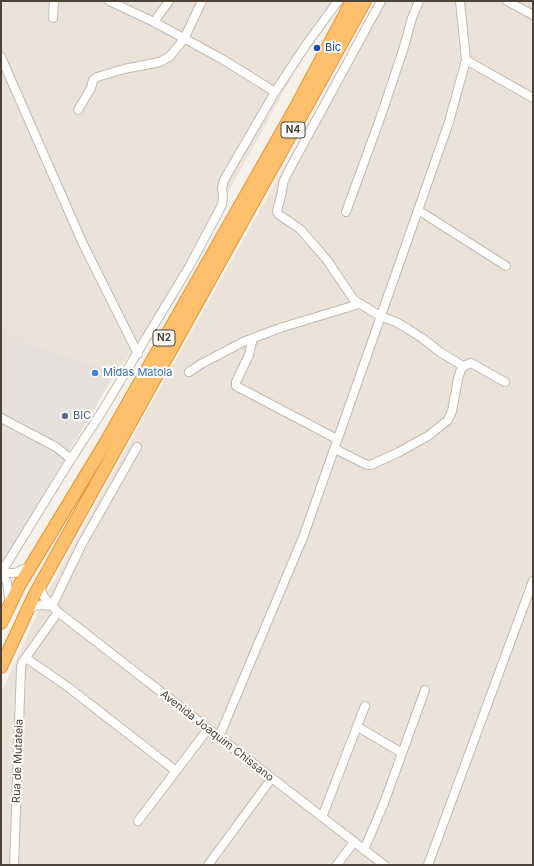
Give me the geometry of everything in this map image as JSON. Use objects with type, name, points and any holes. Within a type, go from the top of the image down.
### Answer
[{"type":"highway","name":"N2","points":[[1,623],[31,566],[110,435],[296,107],[352,1]]},
{"type":"highway","name":"N4","points":[[221,258],[365,1]]},
{"type":"highway","name":"N2","points":[[1,667],[26,612],[221,258]]},
{"type":"street","points":[[53,18],[54,1]]},
{"type":"street","points":[[109,1],[154,22],[222,59],[276,92]]},
{"type":"street","points":[[154,22],[169,1]]},
{"type":"street","points":[[78,110],[91,88],[93,80],[97,76],[160,62],[170,56],[184,39],[202,1]]},
{"type":"street","points":[[1,572],[138,354],[189,267],[222,205],[222,188],[224,180],[276,92],[306,45],[338,1]]},
{"type":"street","points":[[381,1],[287,174],[283,183],[277,209],[278,214],[300,230],[314,245],[327,260],[354,300],[380,316],[396,322],[408,329],[440,352],[463,366]]},
{"type":"street","points":[[346,212],[382,113],[412,18],[419,1]]},
{"type":"street","points":[[219,737],[304,535],[449,122],[466,60],[460,1]]},
{"type":"street","points":[[507,1],[533,15]]},
{"type":"street","points":[[1,56],[84,244],[138,354]]},
{"type":"street","points":[[466,60],[533,98]]},
{"type":"street","points":[[418,210],[506,266]]},
{"type":"street","points":[[189,372],[213,357],[253,338],[280,328],[359,304]]},
{"type":"street","points":[[253,338],[249,354],[236,382],[236,386],[337,439]]},
{"type":"street","points":[[334,449],[367,465],[371,465],[428,436],[448,420],[452,410],[458,379],[463,366],[471,363],[505,382]]},
{"type":"street","points":[[1,418],[56,447],[71,459]]},
{"type":"street","name":"Rua de Mutateia","points":[[14,865],[22,663],[55,609],[82,544],[137,447]]},
{"type":"street","points":[[1,572],[15,573],[31,566]]},
{"type":"street","points":[[1,572],[7,582],[10,604]]},
{"type":"street","points":[[428,865],[533,581]]},
{"type":"street","name":"Avenida Joaquim Chissano","points":[[42,583],[41,590],[44,597],[55,609],[384,865]]},
{"type":"street","points":[[26,612],[40,606],[55,609]]},
{"type":"street","points":[[26,658],[68,687],[176,771]]},
{"type":"street","points":[[364,850],[384,803],[425,690]]},
{"type":"street","points":[[322,817],[365,706]]},
{"type":"street","points":[[358,727],[402,753]]},
{"type":"street","points":[[138,821],[208,729]]},
{"type":"street","points":[[208,865],[272,778]]},
{"type":"street","points":[[337,865],[354,842]]},
{"type":"shaded area","points":[[1,1],[334,1],[220,207],[148,330],[116,372],[26,342],[1,324]]},
{"type":"shaded area","points":[[378,1],[533,1],[533,865],[1,865],[1,693],[45,597],[143,418]]},
{"type":"shaded area","points":[[1,324],[26,342],[116,372],[1,567]]},
{"type":"place","name":"Bic","points":[[317,48]]},
{"type":"place","name":"Midas Matola","points":[[95,373]]},
{"type":"place","name":"BIC","points":[[65,416]]}]
